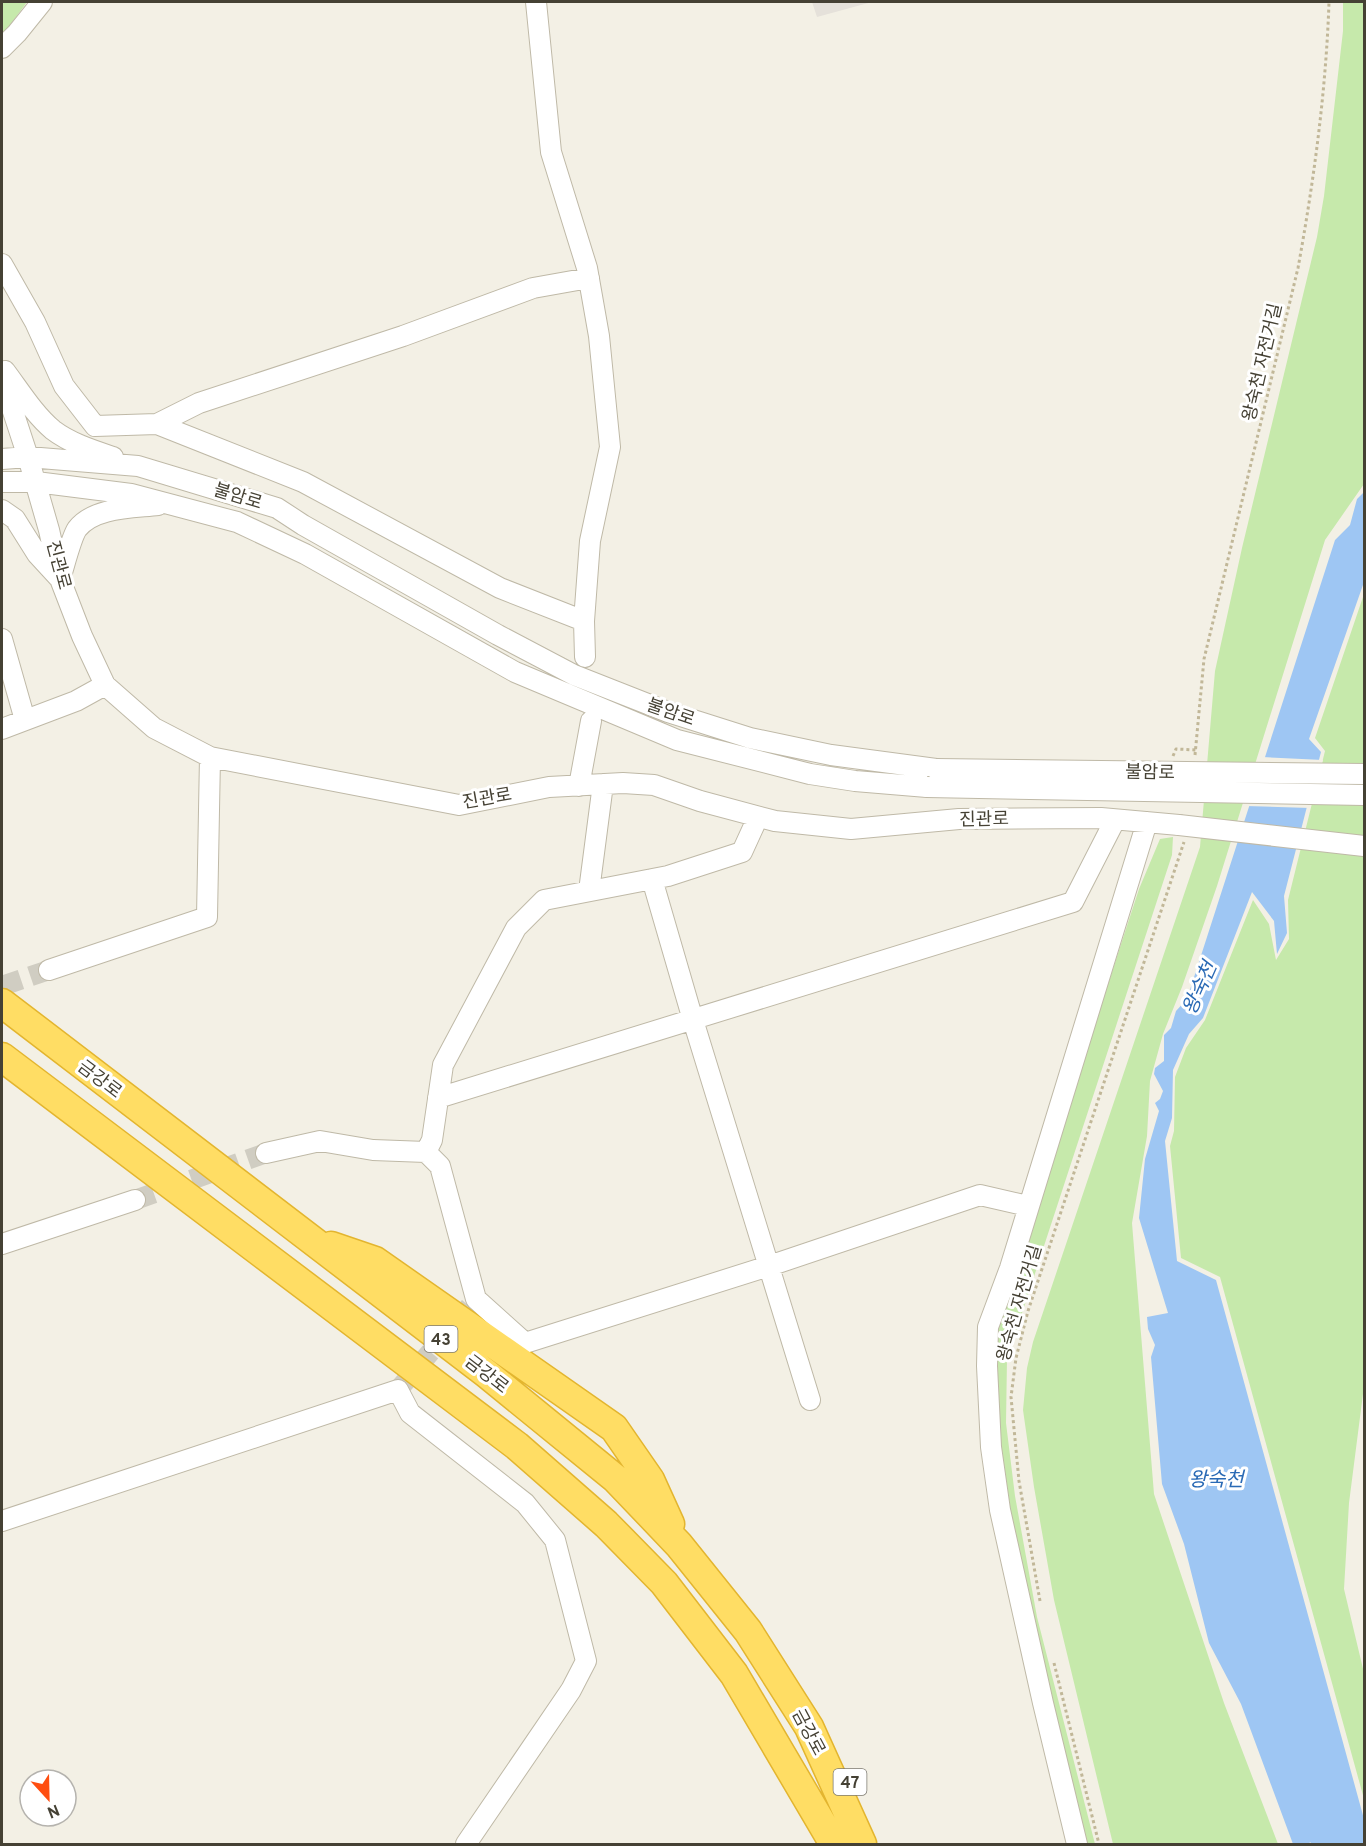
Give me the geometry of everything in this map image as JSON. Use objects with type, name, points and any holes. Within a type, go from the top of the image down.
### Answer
[{"type":"highway","name":"금강로","points":[[5,1005],[487,1374],[616,1479],[679,1545],[748,1631],[809,1727],[862,1845]]},
{"type":"highway","name":"금강로","points":[[2,1057],[517,1446],[606,1524],[664,1583],[734,1674],[834,1845]]},
{"type":"highway","points":[[308,1238],[375,1261],[614,1428],[650,1480],[679,1545]]},
{"type":"highway","name":"47","points":[[809,1727],[855,1789],[880,1845]]},
{"type":"highway","points":[[793,1772],[821,1845]]},
{"type":"street","points":[[2,48],[42,2]]},
{"type":"street","points":[[536,2],[551,152],[589,278],[599,336],[610,447],[590,541],[584,621],[585,657]]},
{"type":"street","points":[[2,264],[35,322],[64,386],[95,426],[157,424],[303,482],[500,588],[584,621]]},
{"type":"street","points":[[157,424],[199,403],[403,336],[533,288],[589,278]]},
{"type":"street","points":[[2,367],[34,410],[53,430],[79,445],[138,466]]},
{"type":"street","name":"진관로","points":[[2,378],[50,530],[60,579],[82,636],[105,685],[154,728],[210,757],[459,805],[549,787],[623,783],[654,786],[775,821],[851,829],[959,819],[1115,820],[1365,846]]},
{"type":"street","name":"불암로","points":[[2,459],[28,457],[138,466],[277,508],[498,635],[574,675],[668,712],[761,740],[831,755],[936,769],[1365,774]]},
{"type":"street","name":"불암로","points":[[2,482],[36,482],[131,494],[237,522],[275,539],[407,610],[515,672],[677,740],[810,774],[855,781],[927,787],[1365,795]]},
{"type":"street","points":[[2,510],[15,519],[37,554],[60,579],[77,530],[93,516],[125,509],[170,504]]},
{"type":"street","points":[[2,639],[25,720]]},
{"type":"street","points":[[2,729],[76,701],[105,685]]},
{"type":"street","points":[[579,786],[591,722]]},
{"type":"street","points":[[49,970],[207,917],[210,757]]},
{"type":"street","points":[[589,891],[603,784]]},
{"type":"street","points":[[426,1152],[432,1140],[443,1065],[516,928],[544,900],[668,876],[742,852],[758,817]]},
{"type":"street","points":[[438,1098],[1073,902],[1115,820]]},
{"type":"street","points":[[1077,1845],[1042,1703],[1003,1521],[991,1448],[987,1366],[988,1327],[1010,1268],[1147,822]]},
{"type":"street","points":[[652,879],[810,1400]]},
{"type":"street","points":[[266,1153],[320,1141],[373,1150],[426,1152],[440,1166],[476,1299],[525,1342],[769,1266],[980,1195],[1028,1206]]},
{"type":"street","points":[[2,1244],[135,1200]]},
{"type":"street","points":[[2,1521],[398,1390],[410,1413],[525,1503],[555,1540],[586,1661],[571,1690],[466,1845]]},
{"type":"path","name":"왕숙천 자전거길","points":[[1199,725],[1204,659],[1293,290],[1309,209],[1326,67],[1329,2]]},
{"type":"path","points":[[1176,749],[1196,750]]},
{"type":"path","name":"왕숙천 자전거길","points":[[1040,1603],[1016,1458],[1011,1397],[1013,1375],[1021,1335],[1182,852]]},
{"type":"path","points":[[1053,1659],[1099,1845]]},
{"type":"shaded area","points":[[812,2],[872,2],[817,17]]},
{"type":"green space","points":[[2,2],[27,2],[2,36]]},
{"type":"green space","points":[[1343,2],[1364,2],[1364,484],[1325,540],[1217,886],[1163,1034],[1150,1081],[1147,1136],[1132,1223],[1154,1494],[1224,1703],[1278,1844],[1113,1844],[1054,1600],[1023,1410],[1027,1368],[1033,1342],[1200,847],[1215,671],[1242,548],[1317,237],[1324,196],[1343,31]]},
{"type":"green space","points":[[1364,594],[1364,1386],[1349,1503],[1344,1589],[1364,1673],[1364,1799],[1220,1277],[1181,1258],[1170,1146],[1174,1131],[1175,1077],[1186,1048],[1205,1020],[1253,900],[1269,924],[1276,960],[1289,939],[1288,900],[1325,751],[1315,738]]},
{"type":"green space","points":[[1173,837],[1172,855],[1007,1359],[1006,1423],[1015,1496],[1037,1617],[1095,1844],[1082,1844],[995,1454],[993,1337],[1139,889],[1160,839]]},
{"type":"water","name":"왕숙천","points":[[1364,492],[1364,582],[1309,739],[1321,752],[1284,896],[1287,933],[1277,954],[1274,921],[1252,892],[1203,1018],[1189,1034],[1173,1070],[1172,1118],[1165,1141],[1177,1261],[1216,1280],[1364,1819],[1364,1844],[1312,1844],[1310,1842],[1309,1844],[1293,1844],[1241,1704],[1209,1643],[1184,1544],[1162,1484],[1151,1357],[1155,1345],[1148,1329],[1147,1317],[1168,1313],[1139,1218],[1145,1159],[1159,1111],[1155,1103],[1160,1099],[1163,1091],[1154,1074],[1155,1068],[1164,1061],[1164,1035],[1171,1028],[1176,1011],[1187,999],[1335,540],[1350,525],[1357,499]]},
{"type":"pier","points":[[1262,757],[1323,760],[1310,808],[1246,806]]},
{"type":"tunnel","points":[[2,986],[49,970]]},
{"type":"tunnel","points":[[135,1200],[266,1153]]},
{"type":"tunnel","points":[[398,1390],[476,1299]]}]
